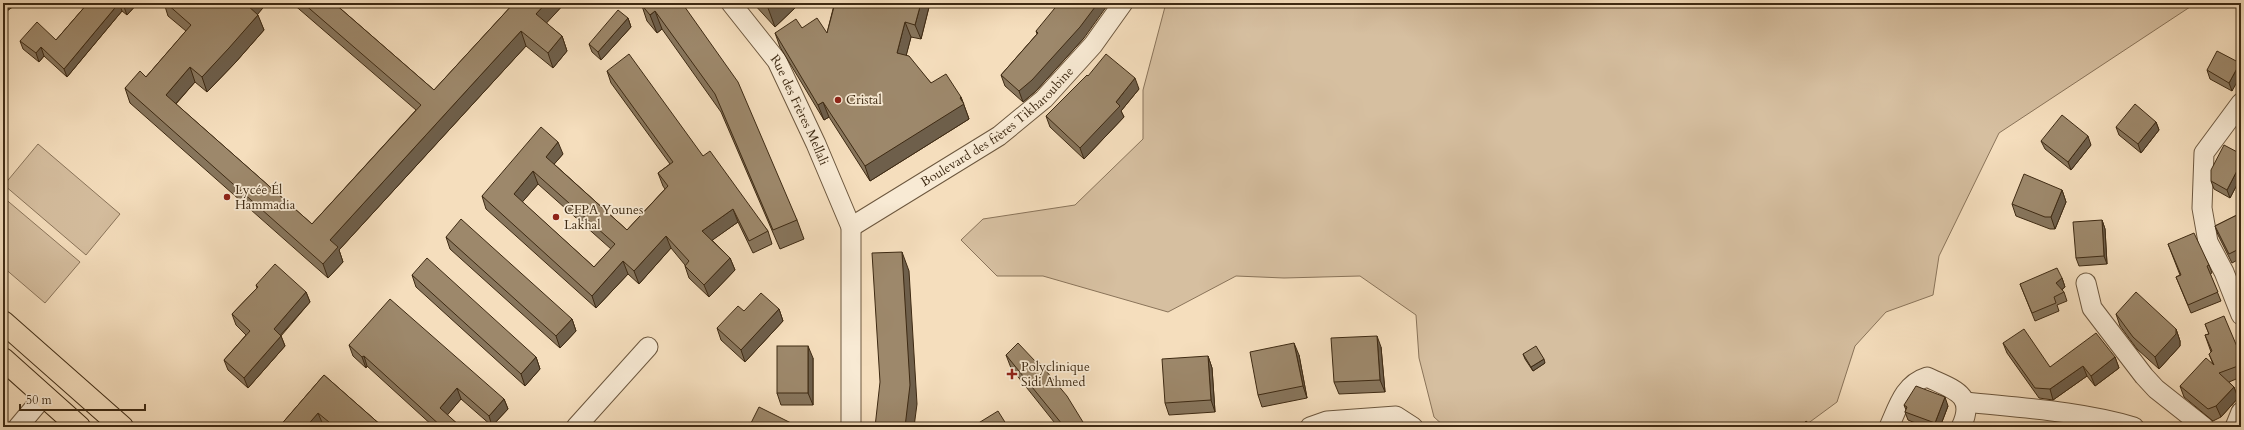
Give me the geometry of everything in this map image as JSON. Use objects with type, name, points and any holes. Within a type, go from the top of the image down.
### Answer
[{"type":"main road","points":[[3,322],[122,427]]},
{"type":"main road","points":[[3,359],[79,427]]},
{"type":"street","name":"Rue des Frères Mellali","points":[[731,3],[777,61],[851,227]]},
{"type":"street","name":"Boulevard des frères Tikharoubine","points":[[851,227],[999,136],[1044,99],[1093,45],[1123,3]]},
{"type":"street","points":[[2241,103],[2204,153],[2202,208],[2208,242],[2224,272],[2241,315]]},
{"type":"street","points":[[851,227],[852,427]]},
{"type":"street","points":[[2086,283],[2092,308],[2144,376],[2156,389],[2204,427]]},
{"type":"street","points":[[576,427],[648,346]]},
{"type":"street","points":[[1889,427],[1908,388],[1917,380],[1927,377],[1961,393],[1966,402],[1965,418],[1961,427]]},
{"type":"street","points":[[18,427],[44,396]]},
{"type":"street","points":[[1966,402],[2066,413],[2114,421],[2134,427]]},
{"type":"street","points":[[2235,427],[2241,412]]},
{"type":"street","points":[[1310,427],[1327,421],[1396,416],[1413,427]]},
{"type":"shaded area","points":[[1166,3],[2196,3],[1999,133],[1939,256],[1933,295],[1886,312],[1855,346],[1837,402],[1803,427],[1445,427],[1434,417],[1419,358],[1416,315],[1360,276],[1284,278],[1236,276],[1168,312],[1043,276],[997,276],[961,240],[983,219],[1075,205],[1143,139],[1143,90]]},
{"type":"shaded area","points":[[38,144],[120,214],[86,255],[4,185]]},
{"type":"shaded area","points":[[3,197],[80,262],[45,303],[3,267]]},
{"type":"building","points":[[88,3],[119,3],[64,69],[41,47],[36,53],[20,41],[37,22],[56,40]]},
{"type":"building","points":[[120,3],[127,3],[124,7]]},
{"type":"building","points":[[166,3],[249,3],[247,5],[258,15],[202,77],[190,67],[166,95],[312,224],[421,105],[303,3],[334,3],[434,90],[514,3],[546,3],[536,14],[562,36],[548,53],[521,31],[330,240],[338,247],[323,264],[125,88],[140,71],[146,77],[191,25]]},
{"type":"building","points":[[640,3],[682,3],[738,82],[797,220],[773,230],[715,94],[655,11],[650,15]]},
{"type":"building","points":[[764,3],[773,3],[768,8]]},
{"type":"building","points":[[835,3],[921,3],[915,25],[905,22],[897,53],[909,56],[931,83],[946,74],[964,104],[865,166],[823,102],[818,105],[775,33],[796,19],[802,28],[817,18],[827,33]]},
{"type":"building","points":[[1059,3],[1098,3],[1080,27],[1032,80],[1019,91],[1001,75],[1038,33],[1036,31]]},
{"type":"building","points":[[618,10],[628,18],[598,52],[589,44]]},
{"type":"building","points":[[2217,51],[2240,63],[2229,83],[2207,70]]},
{"type":"building","points":[[629,54],[703,156],[710,151],[768,231],[749,241],[733,209],[702,231],[730,258],[704,285],[685,266],[689,261],[666,236],[634,271],[623,261],[592,296],[482,196],[541,127],[558,142],[546,157],[627,230],[668,186],[658,173],[673,162],[607,71]],"holes":[[[533,171],[615,244],[594,267],[514,194]]]},
{"type":"building","points":[[1106,54],[1135,78],[1116,102],[1120,106],[1080,148],[1046,116],[1087,75],[1088,76]]},
{"type":"building","points":[[2135,104],[2156,122],[2138,144],[2116,127]]},
{"type":"building","points":[[2062,115],[2088,136],[2068,162],[2041,141]]},
{"type":"building","points":[[2224,145],[2241,154],[2241,163],[2227,190],[2211,181],[2211,170]]},
{"type":"building","points":[[2024,174],[2062,190],[2051,217],[2045,217],[2012,204]]},
{"type":"building","points":[[2241,213],[2241,248],[2229,254],[2215,226]]},
{"type":"building","points":[[461,219],[572,319],[556,336],[446,237]]},
{"type":"building","points":[[2102,220],[2104,256],[2076,258],[2073,222]]},
{"type":"building","points":[[2194,233],[2209,265],[2207,266],[2218,292],[2188,305],[2176,277],[2181,275],[2168,244]]},
{"type":"building","points":[[902,252],[910,385],[905,427],[875,427],[880,382],[872,253]]},
{"type":"building","points":[[427,258],[536,357],[521,374],[412,275]]},
{"type":"building","points":[[275,264],[306,292],[274,329],[281,336],[244,378],[224,360],[250,331],[232,314],[258,287],[256,285]]},
{"type":"building","points":[[2057,268],[2062,278],[2056,283],[2064,292],[2054,297],[2056,303],[2032,313],[2020,284]]},
{"type":"building","points":[[2136,292],[2176,329],[2176,334],[2155,357],[2133,337],[2116,314]]},
{"type":"building","points":[[761,293],[779,309],[741,350],[717,328],[738,306],[744,311]]},
{"type":"building","points":[[390,299],[504,399],[489,416],[457,388],[440,408],[461,427],[442,427],[364,356],[362,357],[349,345]]},
{"type":"building","points":[[2224,316],[2241,356],[2241,362],[2238,366],[2219,373],[2234,387],[2216,406],[2208,409],[2180,386],[2206,358],[2214,365],[2209,354],[2212,351],[2205,335],[2209,334],[2205,324]]},
{"type":"building","points":[[2024,329],[2050,367],[2096,333],[2115,357],[2091,376],[2083,366],[2050,389],[2035,388],[2003,343]]},
{"type":"building","points":[[1377,336],[1380,380],[1334,382],[1331,338]]},
{"type":"building","points":[[1018,343],[1035,361],[1037,360],[1067,396],[1086,427],[1057,427],[1062,424],[1006,355]]},
{"type":"building","points":[[1294,343],[1303,386],[1258,395],[1250,352]]},
{"type":"building","points":[[777,346],[808,346],[808,393],[777,393]]},
{"type":"building","points":[[1536,346],[1544,359],[1531,367],[1523,354]]},
{"type":"building","points":[[1208,356],[1211,400],[1165,403],[1162,359]]},
{"type":"building","points":[[324,375],[383,427],[335,427],[318,413],[306,427],[279,427]]},
{"type":"building","points":[[1916,386],[1945,397],[1935,423],[1905,412],[1907,407],[1904,405]]},
{"type":"building","points":[[759,407],[793,424],[791,427],[749,427]]},
{"type":"building","points":[[998,411],[1008,427],[972,427]]},
{"type":"building","points":[[1806,421],[1813,427],[1801,427]]},
{"type":"building","points":[[1380,425],[1380,427],[1366,427],[1366,426]]},
{"type":"place","name":"Cristal","points":[[838,100]]},
{"type":"place","name":"Lycée Él Hammadia","points":[[227,197]]},
{"type":"place","name":"CFPA Younes Lakhal","points":[[556,217]]},
{"type":"place","name":"Polyclinique Sidi Ahmed","points":[[1012,374]]}]
